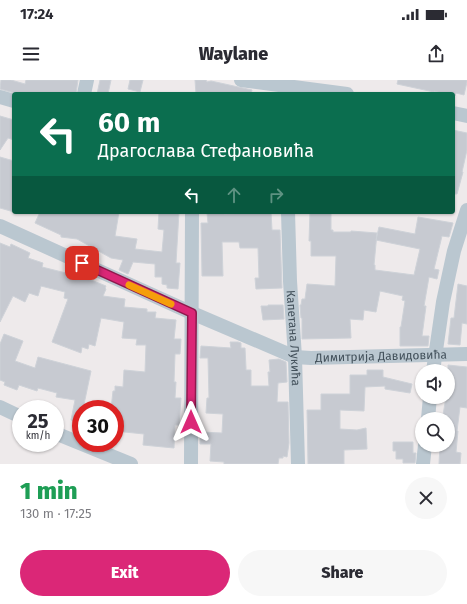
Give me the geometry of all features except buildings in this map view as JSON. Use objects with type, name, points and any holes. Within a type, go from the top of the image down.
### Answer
[{"type":"street","points":[[84,92],[87,80]]},
{"type":"street","points":[[241,80],[332,92]]},
{"type":"street","points":[[0,97],[12,100]]},
{"type":"street","points":[[455,113],[467,116]]},
{"type":"street","points":[[434,364],[443,302],[450,268],[467,210]]},
{"type":"street","points":[[191,464],[192,214]]},
{"type":"street","name":"Капетана Лукића","points":[[288,214],[290,281],[295,357],[298,464]]},
{"type":"street","points":[[0,226],[192,313],[295,357]]},
{"type":"street","name":"Димитрија Давидовића","points":[[295,357],[311,358],[467,354]]},
{"type":"street","points":[[0,407],[12,413]]},
{"type":"street","points":[[64,437],[130,464]]},
{"type":"street","points":[[423,464],[424,452]]},
{"type":"slow traffic","points":[[129,285],[171,304]]},
{"type":"route","points":[[82,263],[192,313],[191,422]]}]
